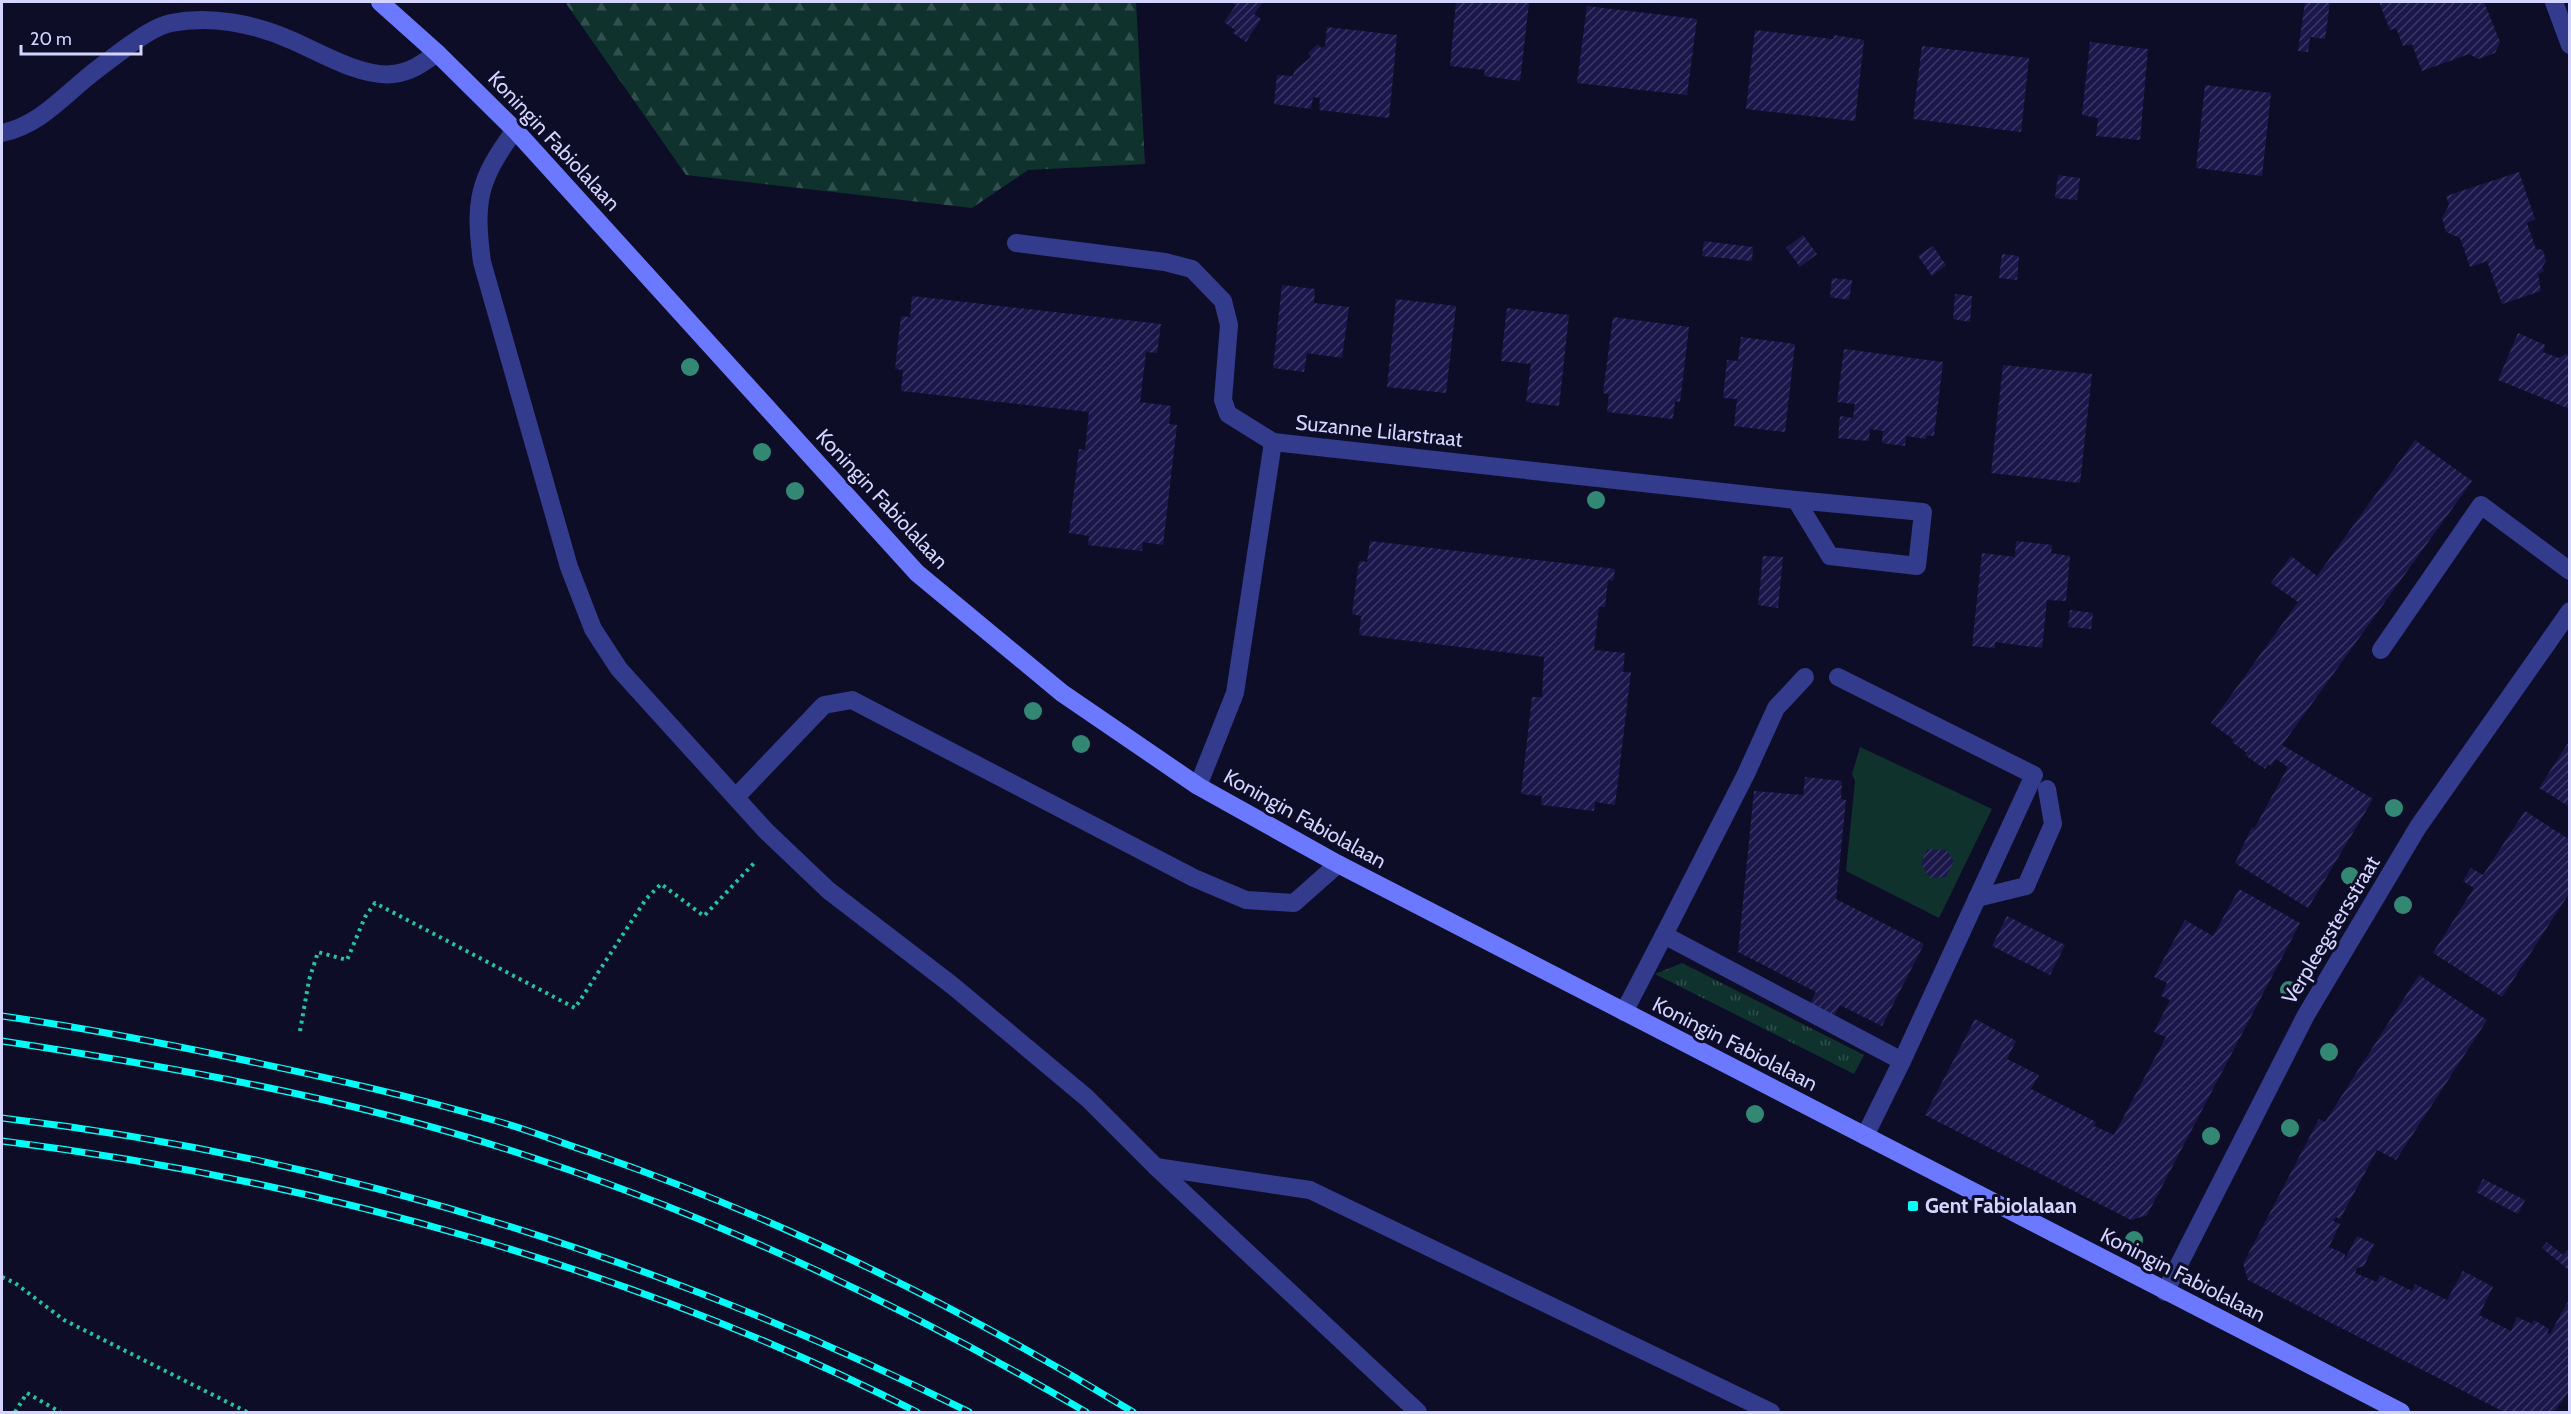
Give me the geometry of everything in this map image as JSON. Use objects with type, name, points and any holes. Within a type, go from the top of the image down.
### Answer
[{"type":"street","name":"Koningin Fabiolalaan","points":[[380,2],[437,53],[516,130],[917,573],[1062,693],[1198,786],[1338,864],[2402,1413]]},
{"type":"street","points":[[2554,2],[2570,45]]},
{"type":"street","points":[[2,133],[18,129],[48,112],[84,80],[141,36],[170,24],[212,19],[247,26],[288,39],[366,71],[391,75],[413,70],[437,53]]},
{"type":"street","points":[[516,130],[496,156],[484,181],[477,221],[482,262],[569,567],[593,629],[619,669],[775,839],[828,890],[1030,1049],[1087,1098],[1156,1167],[1418,1413]]},
{"type":"street","points":[[1016,243],[1165,262],[1192,270],[1223,301],[1229,325],[1223,400],[1228,414],[1273,442]]},
{"type":"street","name":"Suzanne Lilarstraat","points":[[1198,786],[1235,693],[1273,442],[1923,512],[1917,566],[1830,556],[1796,500]]},
{"type":"street","points":[[2381,650],[2481,504],[2570,571]]},
{"type":"street","name":"Verpleegstersstraat","points":[[2165,1292],[2306,1015],[2418,827],[2570,611]]},
{"type":"street","points":[[1624,1012],[1746,774],[1776,708],[1805,677]]},
{"type":"street","points":[[1838,677],[2034,775],[1865,1136]]},
{"type":"street","points":[[736,797],[824,705],[852,700],[1194,878],[1246,900],[1294,903],[1338,864]]},
{"type":"street","points":[[1977,898],[2026,886],[2053,824],[2047,789]]},
{"type":"street","points":[[1664,935],[1902,1061]]},
{"type":"street","points":[[1156,1167],[1310,1190],[1770,1413]]},
{"type":"path","points":[[300,1031],[309,980],[318,952],[347,960],[365,917],[375,903],[575,1008],[646,899],[661,884],[704,916],[775,839]]},
{"type":"path","points":[[2,1276],[15,1283],[64,1320],[248,1413]]},
{"type":"path","points":[[15,1413],[27,1393],[60,1413]]},
{"type":"green space","points":[[565,2],[1136,2],[1145,164],[1028,170],[972,208],[686,175]]},
{"type":"green space","points":[[1860,747],[1992,809],[1939,918],[1846,871],[1855,781],[1852,774]]},
{"type":"green space","points":[[1682,963],[1864,1055],[1854,1074],[1655,974]]},
{"type":"building","points":[[1231,2],[1263,2],[1254,14],[1261,19],[1246,42],[1233,33],[1235,30],[1224,22],[1236,5]]},
{"type":"building","points":[[1456,2],[1529,3],[1520,81],[1484,76],[1485,70],[1450,66]]},
{"type":"building","points":[[2305,2],[2330,2],[2325,39],[2310,37],[2308,52],[2298,51]]},
{"type":"building","points":[[2379,2],[2484,2],[2500,42],[2495,53],[2478,59],[2469,54],[2422,71],[2412,44],[2403,46],[2396,28],[2390,30]]},
{"type":"building","points":[[1587,6],[1697,19],[1687,95],[1577,83]]},
{"type":"building","points":[[1327,27],[1397,35],[1389,118],[1319,110],[1320,98],[1313,97],[1311,109],[1274,104],[1277,75],[1293,76],[1294,71],[1311,57],[1308,53],[1318,44],[1321,48],[1325,46]]},
{"type":"building","points":[[1755,30],[1833,39],[1834,35],[1864,40],[1855,121],[1746,109]]},
{"type":"building","points":[[2090,42],[2148,49],[2140,140],[2096,136],[2098,118],[2082,115]]},
{"type":"building","points":[[1922,46],[2029,58],[2021,132],[1913,119]]},
{"type":"building","points":[[2205,85],[2271,93],[2262,176],[2196,168]]},
{"type":"building","points":[[2519,172],[2535,219],[2527,223],[2536,249],[2543,250],[2546,261],[2542,267],[2544,271],[2538,274],[2541,291],[2502,304],[2487,261],[2470,267],[2460,238],[2446,232],[2442,218],[2449,205],[2446,196]]},
{"type":"building","points":[[2058,175],[2080,178],[2077,200],[2055,198]]},
{"type":"building","points":[[1803,235],[1817,254],[1800,267],[1786,248]]},
{"type":"building","points":[[1704,241],[1753,247],[1752,261],[1702,256]]},
{"type":"building","points":[[1933,246],[1946,265],[1932,276],[1918,256]]},
{"type":"building","points":[[2002,254],[2019,256],[2017,280],[1999,278]]},
{"type":"building","points":[[1832,278],[1852,280],[1849,300],[1830,297]]},
{"type":"building","points":[[1282,285],[1315,289],[1314,303],[1349,307],[1342,358],[1307,353],[1304,372],[1273,368]]},
{"type":"building","points":[[1955,294],[1972,296],[1970,322],[1953,319]]},
{"type":"building","points":[[912,296],[1161,324],[1157,353],[1146,352],[1140,402],[1171,406],[1169,424],[1177,425],[1163,545],[1143,542],[1142,551],[1088,545],[1089,536],[1069,533],[1079,449],[1085,450],[1089,412],[901,391],[903,370],[895,369],[901,316],[910,317]]},
{"type":"building","points":[[1396,299],[1456,306],[1446,393],[1387,387]]},
{"type":"building","points":[[1507,308],[1569,315],[1559,406],[1526,402],[1531,364],[1501,361]]},
{"type":"building","points":[[1613,317],[1689,327],[1680,402],[1675,401],[1673,419],[1607,412],[1609,394],[1603,393]]},
{"type":"building","points":[[2518,333],[2545,345],[2543,352],[2559,358],[2566,354],[2570,356],[2570,405],[2567,408],[2498,380]]},
{"type":"building","points":[[1741,337],[1795,344],[1785,432],[1734,426],[1737,399],[1723,398],[1727,360],[1738,361]]},
{"type":"building","points":[[1844,349],[1943,362],[1934,436],[1927,435],[1926,439],[1906,436],[1905,446],[1882,443],[1883,431],[1870,429],[1869,441],[1838,438],[1840,416],[1853,418],[1855,404],[1837,402]]},
{"type":"building","points":[[2003,365],[2092,374],[2080,483],[1991,473]]},
{"type":"building","points":[[2415,440],[2472,481],[2282,745],[2373,799],[2308,908],[2235,863],[2252,827],[2254,829],[2288,767],[2276,759],[2271,766],[2268,764],[2265,769],[2245,755],[2247,753],[2232,742],[2234,740],[2211,723],[2298,602],[2271,583],[2291,556],[2317,576]]},
{"type":"building","points":[[1370,541],[1615,569],[1613,581],[1608,580],[1605,607],[1599,607],[1594,650],[1625,653],[1623,672],[1631,672],[1615,805],[1595,802],[1594,811],[1541,805],[1542,796],[1521,794],[1532,697],[1542,697],[1544,657],[1359,635],[1361,616],[1352,614],[1359,561],[1367,562]]},
{"type":"building","points":[[2016,541],[2052,545],[2051,553],[2070,556],[2066,601],[2047,600],[2042,648],[1995,642],[1995,648],[1972,646],[1982,553],[2015,557]]},
{"type":"building","points":[[1763,556],[1783,557],[1778,608],[1758,605]]},
{"type":"building","points":[[2070,610],[2093,613],[2091,629],[2068,627]]},
{"type":"building","points":[[2570,740],[2570,807],[2539,788]]},
{"type":"building","points":[[1805,777],[1842,781],[1841,799],[1846,800],[1836,899],[1924,944],[1882,1026],[1840,1005],[1830,1024],[1806,1011],[1816,992],[1738,952],[1754,791],[1803,795]]},
{"type":"building","points":[[2525,811],[2570,840],[2570,892],[2502,997],[2433,953],[2474,888],[2463,881],[2471,868],[2483,875]]},
{"type":"building","points":[[1927,849],[1946,850],[1954,861],[1946,877],[1930,878],[1921,864]]},
{"type":"building","points":[[2239,889],[2300,923],[2147,1215],[2131,1220],[1925,1115],[1975,1019],[2016,1041],[2007,1059],[2039,1075],[2031,1089],[2096,1122],[2094,1126],[2114,1135],[2166,1037],[2154,1032],[2170,1000],[2161,996],[2167,983],[2154,977],[2185,920],[2213,936]]},
{"type":"building","points":[[2007,916],[2065,945],[2050,975],[1992,946]]},
{"type":"building","points":[[2419,975],[2487,1020],[2396,1160],[2377,1150],[2340,1219],[2336,1217],[2333,1221],[2340,1224],[2329,1247],[2345,1254],[2344,1261],[2357,1236],[2374,1244],[2364,1266],[2357,1268],[2355,1273],[2377,1282],[2380,1275],[2412,1291],[2415,1284],[2447,1300],[2463,1271],[2493,1287],[2479,1315],[2511,1331],[2517,1317],[2532,1324],[2534,1320],[2549,1329],[2547,1333],[2550,1334],[2570,1298],[2570,1390],[2554,1412],[2504,1412],[2248,1280],[2243,1264],[2319,1119],[2325,1122]]},
{"type":"building","points":[[2483,1179],[2525,1200],[2518,1214],[2476,1192]]},
{"type":"building","points":[[2547,1242],[2563,1255],[2570,1247],[2570,1271],[2542,1248]]},
{"type":"railway","points":[[2,1016],[268,1065],[368,1087],[535,1133],[733,1207],[870,1268],[1003,1337],[1133,1412]]},
{"type":"railway","points":[[2,1041],[193,1073],[319,1099],[444,1130],[582,1175],[657,1202],[804,1264],[947,1334],[1086,1412]]},
{"type":"railway","points":[[2,1118],[128,1136],[253,1159],[377,1189],[498,1223],[618,1263],[737,1308],[854,1357],[969,1412]]},
{"type":"railway","points":[[2,1141],[119,1158],[237,1180],[355,1206],[471,1237],[586,1274],[699,1315],[810,1361],[917,1412]]},
{"type":"place","name":"Gent Fabiolalaan","points":[[1913,1206]]}]
